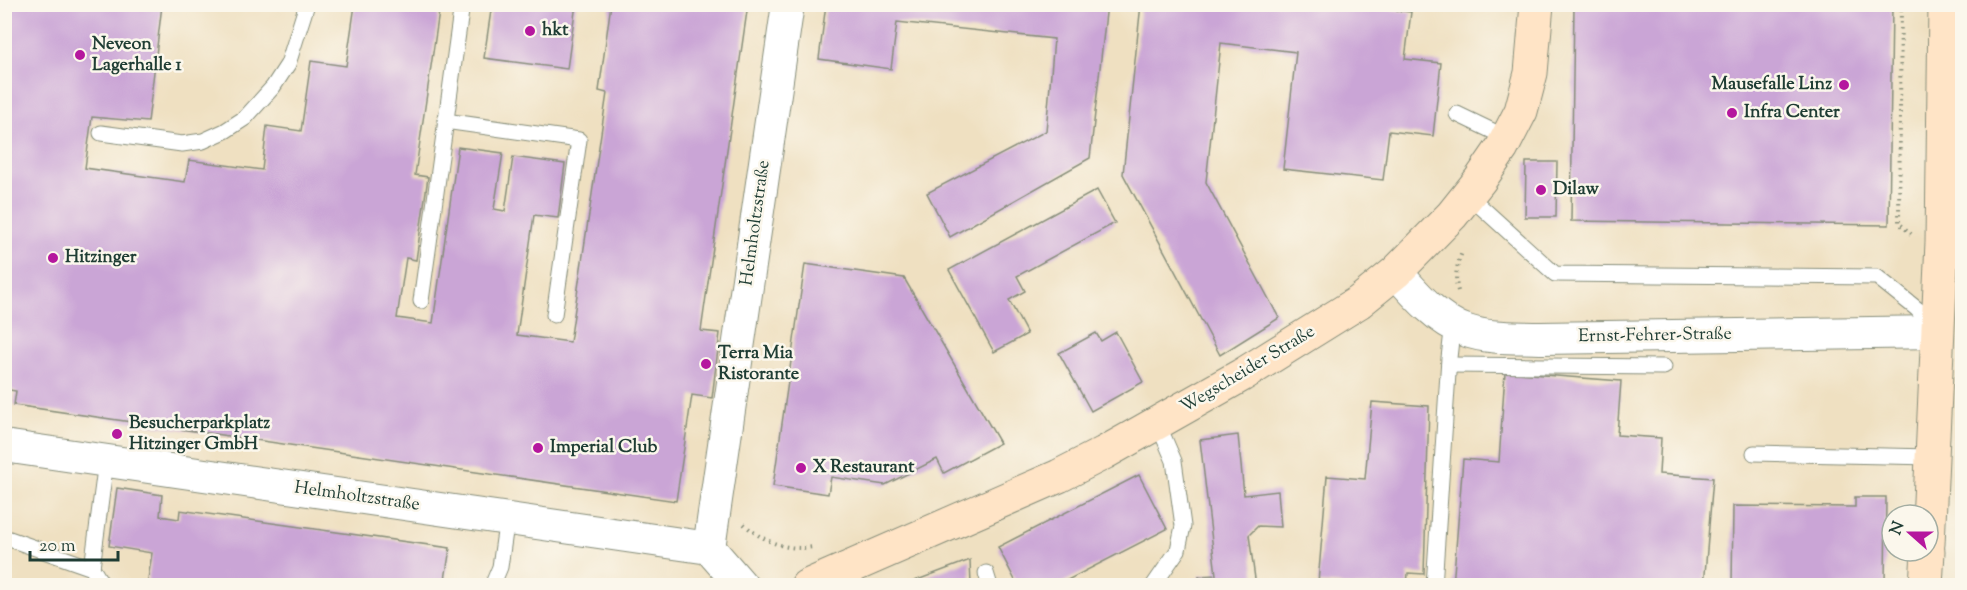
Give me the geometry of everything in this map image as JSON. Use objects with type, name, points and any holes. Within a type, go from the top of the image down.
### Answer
[{"type":"street","name":"Helmholtzstraße","points":[[4,446],[709,548],[788,4]]},
{"type":"street","name":"Wegscheider Straße","points":[[825,573],[1059,476],[1158,424],[1359,302],[1396,272],[1452,215],[1502,148],[1521,111],[1531,73],[1537,4]]},
{"type":"street","points":[[1930,503],[1942,242],[1945,4]]},
{"type":"street","name":"Ernst-Fehrer-Straße","points":[[1396,272],[1412,291],[1441,317],[1466,331],[1495,337],[1938,332]]},
{"type":"street","points":[[709,548],[742,585]]},
{"type":"street","points":[[1926,585],[1927,563]]},
{"type":"lane","points":[[101,133],[182,144],[203,141],[225,131],[245,118],[273,87],[288,64],[307,4]]},
{"type":"lane","points":[[421,301],[462,4]]},
{"type":"lane","points":[[1458,114],[1507,138]]},
{"type":"lane","points":[[446,121],[579,140],[555,315]]},
{"type":"lane","points":[[1468,195],[1555,274],[1877,277],[1917,309],[1938,332]]},
{"type":"lane","points":[[1434,585],[1450,340],[1456,326]]},
{"type":"lane","points":[[1449,365],[1664,367]]},
{"type":"lane","points":[[1153,585],[1178,550],[1183,526],[1174,461],[1158,424]]},
{"type":"lane","points":[[1754,453],[1932,457]]},
{"type":"lane","points":[[92,568],[106,460]]},
{"type":"lane","points":[[492,585],[500,567],[507,518]]},
{"type":"lane","points":[[4,537],[92,568],[103,585]]},
{"type":"path","points":[[1901,4],[1899,223],[1915,238]]},
{"type":"path","points":[[741,520],[754,534],[777,545],[800,549],[825,573]]},
{"type":"building","points":[[4,4],[162,5],[148,122],[92,117],[85,168],[185,182],[189,160],[262,170],[267,126],[301,131],[311,61],[346,66],[355,5],[440,5],[415,175],[428,177],[416,260],[406,258],[397,318],[433,323],[458,147],[503,153],[494,209],[505,211],[513,157],[565,164],[558,218],[534,215],[517,335],[570,342],[607,93],[599,91],[611,4],[748,4],[701,331],[720,333],[712,398],[692,395],[676,501],[14,405],[16,391],[4,389]]},
{"type":"building","name":"hkt","points":[[492,4],[576,4],[567,69],[484,58]]},
{"type":"building","points":[[826,4],[1107,4],[1090,158],[950,237],[927,193],[1046,131],[1054,39],[897,22],[891,69],[819,59]]},
{"type":"building","points":[[1141,4],[1346,4],[1411,12],[1405,59],[1441,63],[1433,136],[1389,131],[1383,180],[1283,169],[1296,52],[1221,43],[1206,182],[1279,318],[1220,355],[1123,174]]},
{"type":"building","name":"Infra Center","points":[[1574,5],[1892,5],[1889,225],[1571,221]]},
{"type":"building","name":"Dilaw","points":[[1526,162],[1557,162],[1556,217],[1525,217]]},
{"type":"building","points":[[1097,190],[1115,223],[1017,276],[1025,291],[1009,300],[1027,334],[994,352],[949,270]]},
{"type":"building","points":[[805,264],[904,278],[1000,443],[944,473],[937,459],[885,485],[831,477],[828,494],[773,486]]},
{"type":"building","points":[[1116,332],[1143,382],[1091,411],[1059,353],[1096,333],[1101,341]]},
{"type":"building","points":[[1505,372],[1621,381],[1617,435],[1661,438],[1659,474],[1713,478],[1704,586],[1453,586],[1463,459],[1499,462]]},
{"type":"building","points":[[1372,402],[1429,406],[1424,574],[1408,573],[1407,586],[1318,583],[1327,476],[1365,479]]},
{"type":"building","points":[[1238,435],[1244,495],[1278,491],[1281,527],[1258,526],[1249,535],[1256,586],[1199,586],[1199,576],[1216,575],[1200,440]]},
{"type":"building","points":[[1139,475],[1167,529],[1056,586],[1018,586],[998,547]]},
{"type":"building","points":[[117,488],[162,495],[160,516],[179,519],[180,510],[450,548],[444,586],[147,586],[152,553],[109,546]]},
{"type":"building","points":[[1855,497],[1886,497],[1886,503],[1880,503],[1880,563],[1885,563],[1885,586],[1732,586],[1733,506],[1855,507]]},
{"type":"building","points":[[970,560],[971,586],[904,586],[904,585]]},
{"type":"place","name":"hkt","points":[[530,31]]},
{"type":"place","name":"Neveon Lagerhalle 1","points":[[80,55]]},
{"type":"place","name":"Mausefalle Linz","points":[[1844,85]]},
{"type":"place","name":"Infra Center","points":[[1732,113]]},
{"type":"place","name":"Dilaw","points":[[1541,190]]},
{"type":"place","name":"Hitzinger","points":[[53,258]]},
{"type":"place","name":"Terra Mia Ristorante","points":[[706,364]]},
{"type":"place","name":"Besucherparkplatz Hitzinger GmbH","points":[[117,434]]},
{"type":"place","name":"Imperial Club","points":[[538,448]]},
{"type":"place","name":"X Restaurant","points":[[801,468]]}]
